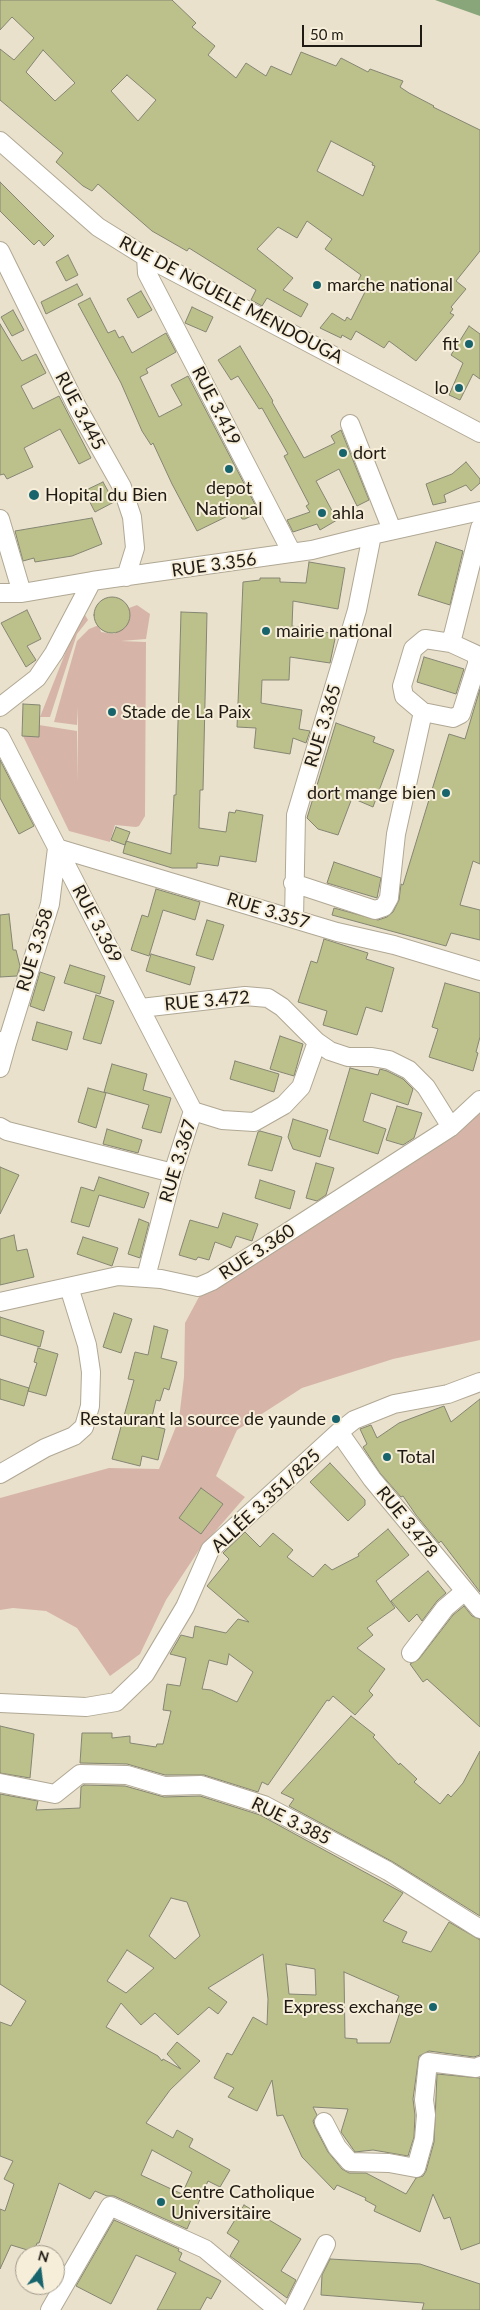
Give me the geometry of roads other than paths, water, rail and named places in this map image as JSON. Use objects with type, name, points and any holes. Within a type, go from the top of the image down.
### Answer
[{"type":"street","name":"RUE DE NGUELE MENDOUGA","points":[[0,141],[98,227],[146,257],[480,433]]},
{"type":"street","name":"RUE 3.445","points":[[0,251],[76,405],[122,487],[132,517],[134,548],[126,577]]},
{"type":"street","name":"RUE 3.419","points":[[146,257],[147,273],[292,553]]},
{"type":"street","points":[[350,424],[392,530]]},
{"type":"street","name":"RUE 3.356","points":[[0,593],[22,593],[92,581],[312,550],[372,534],[480,511]]},
{"type":"street","points":[[0,519],[22,593]]},
{"type":"street","points":[[451,643],[480,528]]},
{"type":"street","name":"RUE 3.365","points":[[294,919],[293,883],[296,815],[357,610],[372,534]]},
{"type":"street","points":[[0,708],[37,678],[54,653],[92,581]]},
{"type":"street","points":[[425,639],[451,643],[477,655],[477,664],[462,714],[453,718],[423,712],[404,696],[402,686],[413,648],[425,639]]},
{"type":"street","points":[[293,883],[375,910],[384,907],[389,898],[396,834],[423,712]]},
{"type":"street","name":"RUE 3.369","points":[[0,737],[193,1111]]},
{"type":"street","name":"RUE 3.357","points":[[58,848],[294,919],[480,971]]},
{"type":"street","name":"RUE 3.358","points":[[0,1068],[4,1042],[50,904],[58,848]]},
{"type":"street","name":"RUE 3.472","points":[[141,1008],[245,996],[268,998],[282,1007],[317,1042]]},
{"type":"street","points":[[317,1042],[330,1051],[348,1057],[372,1057],[389,1060],[409,1070],[426,1087],[451,1127]]},
{"type":"street","name":"RUE 3.367","points":[[146,1277],[173,1173],[193,1111],[222,1120],[254,1122],[284,1105],[301,1087],[317,1042]]},
{"type":"street","name":"RUE 3.360","points":[[0,1302],[118,1276],[146,1277],[198,1287],[212,1281],[451,1127],[480,1100]]},
{"type":"street","points":[[0,1127],[6,1131],[173,1173]]},
{"type":"street","points":[[0,1474],[28,1457],[74,1436],[84,1427],[90,1406],[91,1372],[87,1346],[69,1287]]},
{"type":"street","name":"ALLÉE 3.351/825","points":[[0,1703],[86,1707],[116,1702],[146,1674],[186,1607],[210,1550],[338,1432],[354,1420],[394,1404],[448,1394],[480,1382]]},
{"type":"street","name":"RUE 3.478","points":[[338,1432],[372,1479],[480,1609]]},
{"type":"street","points":[[411,1653],[444,1608],[465,1591]]},
{"type":"street","name":"RUE 3.385","points":[[0,1783],[56,1794],[80,1774],[127,1775],[164,1786],[201,1785],[264,1805],[388,1871],[480,1929]]},
{"type":"street","points":[[324,2122],[337,2147],[350,2162],[389,2163],[416,2168],[424,2139],[426,2115],[424,2100],[428,2062],[476,2068],[480,2066]]},
{"type":"street","points":[[50,2310],[110,2206],[205,2248],[278,2310]]},
{"type":"street","points":[[293,2310],[326,2244]]},
{"type":"place","name":"marche national","points":[[317,285]]},
{"type":"place","name":"fit","points":[[469,344]]},
{"type":"place","name":"lo","points":[[459,388]]},
{"type":"place","name":"dort","points":[[343,453]]},
{"type":"place","name":"depot National","points":[[229,469]]},
{"type":"place","name":"Hopital du Bien","points":[[34,495]]},
{"type":"place","name":"ahla","points":[[322,513]]},
{"type":"place","name":"mairie national","points":[[266,631]]},
{"type":"place","name":"Stade de La Paix","points":[[112,712]]},
{"type":"place","name":"dort mange bien","points":[[446,793]]},
{"type":"place","name":"Restaurant la source de yaunde","points":[[336,1419]]},
{"type":"place","name":"Total","points":[[387,1457]]},
{"type":"place","name":"Express exchange","points":[[433,2007]]},
{"type":"place","name":"Centre Catholique Universitaire","points":[[161,2202]]}]
